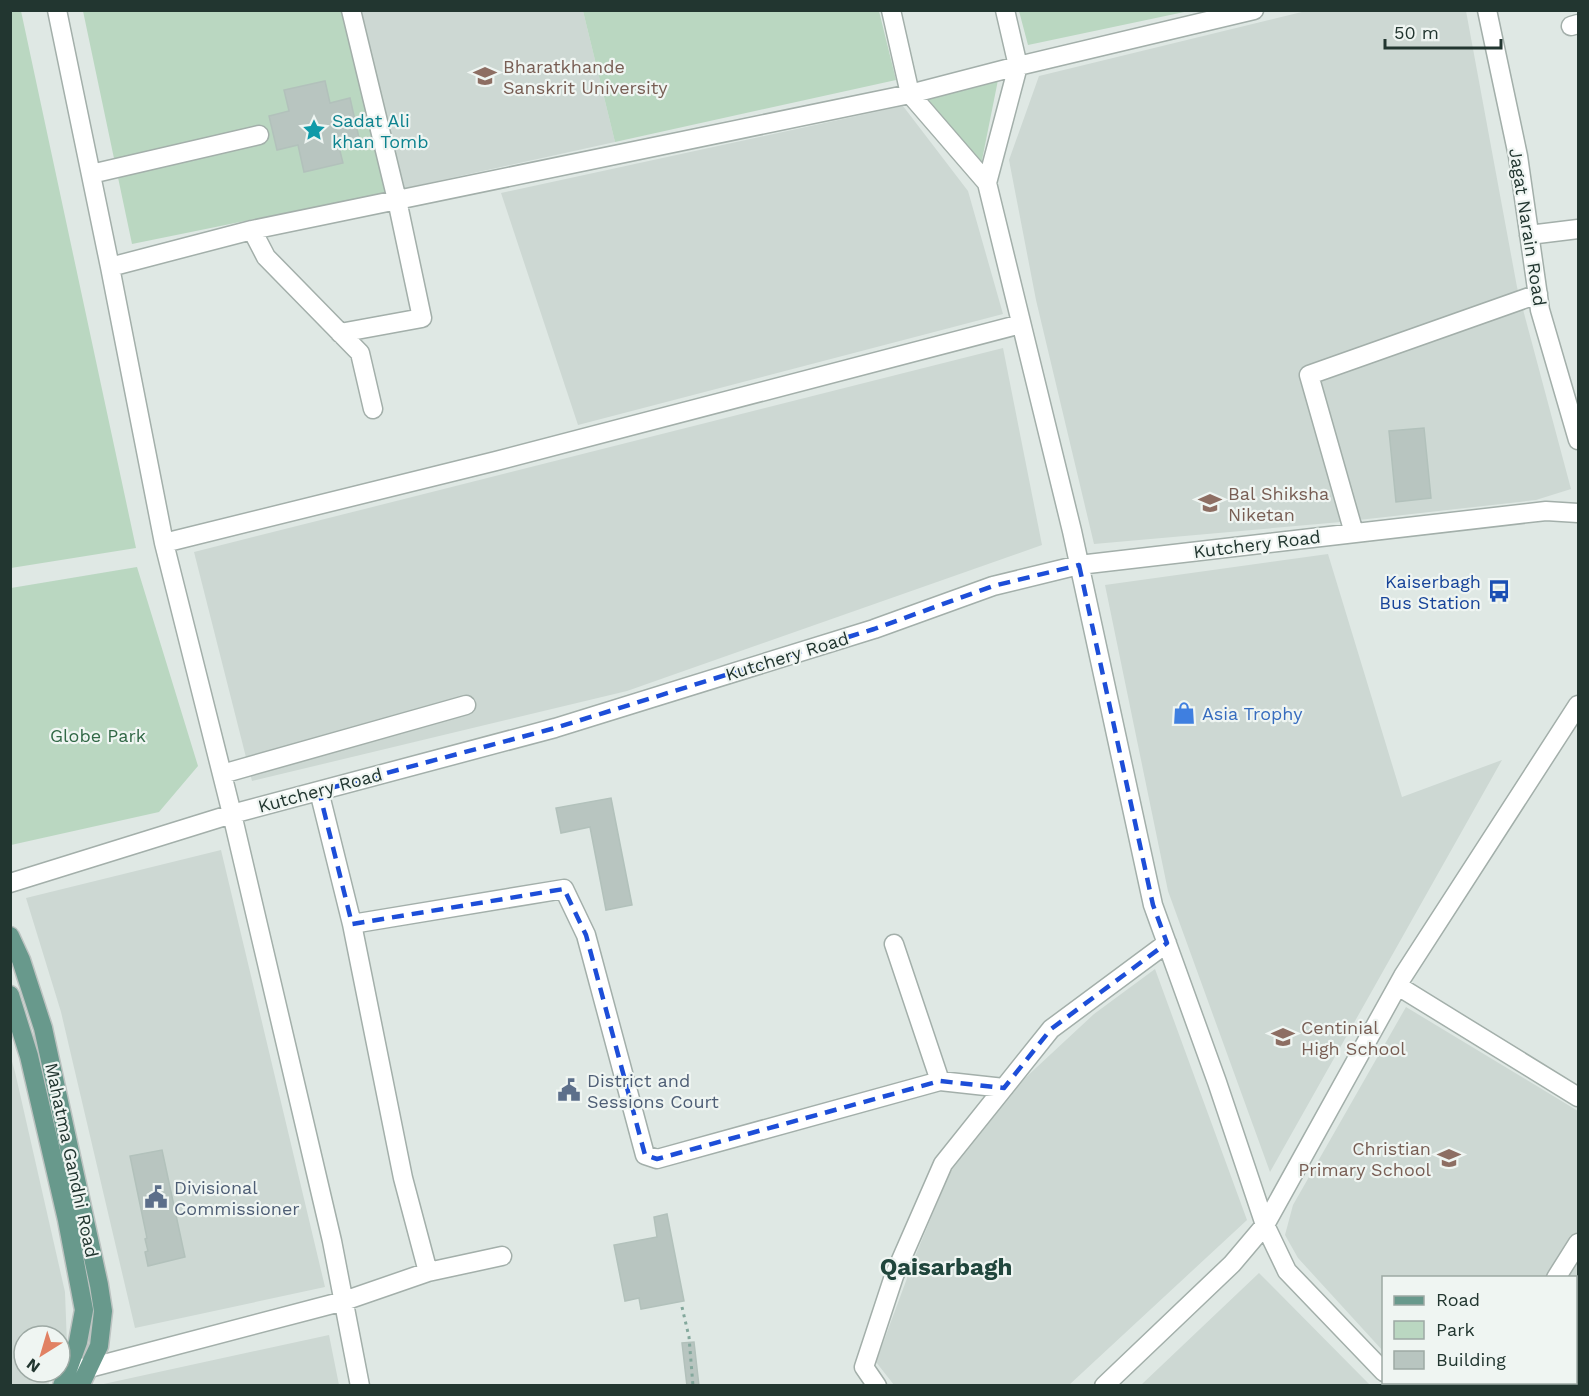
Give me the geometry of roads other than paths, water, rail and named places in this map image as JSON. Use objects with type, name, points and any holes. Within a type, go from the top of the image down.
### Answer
[{"type":"main road","name":"Mahatma Gandhi Road","points":[[10,936],[21,960],[43,1028],[99,1285],[103,1311],[99,1346],[80,1386]]},
{"type":"main road","name":"Mahatma Gandhi Road","points":[[10,995],[29,1056],[79,1275],[84,1310],[72,1361]]},
{"type":"main road","points":[[54,1165],[72,1158]]},
{"type":"street","points":[[340,333],[422,318],[397,200],[351,10]]},
{"type":"street","points":[[891,10],[910,94],[987,183],[1078,565],[1153,905],[1217,1082],[1265,1225],[1287,1271],[1382,1371]]},
{"type":"street","points":[[987,183],[1018,66],[1005,10]]},
{"type":"street","points":[[110,267],[252,230],[910,94],[1254,10]]},
{"type":"street","name":"Jagat Narain Road","points":[[1488,10],[1518,156],[1543,321],[1578,440]]},
{"type":"street","points":[[57,11],[164,543],[232,814],[332,1241],[360,1386]]},
{"type":"street","points":[[91,174],[259,135]]},
{"type":"street","points":[[252,230],[266,257],[360,353],[373,409]]},
{"type":"street","points":[[1529,235],[1578,230]]},
{"type":"street","points":[[1354,533],[1309,375],[1538,294]]},
{"type":"street","points":[[164,543],[496,461],[1021,324]]},
{"type":"street","name":"Kutchery Road","points":[[10,883],[232,814],[555,728],[874,629],[993,586],[1078,565],[1546,511],[1578,513]]},
{"type":"street","points":[[222,774],[466,705]]},
{"type":"street","points":[[1104,1386],[1232,1264],[1265,1225],[1398,986],[1578,705]]},
{"type":"street","points":[[319,791],[352,924],[403,1178],[428,1272]]},
{"type":"street","points":[[352,924],[564,889],[586,935],[645,1155],[657,1159],[940,1082],[1004,1088]]},
{"type":"street","points":[[877,1386],[864,1367],[894,1276],[943,1164],[1051,1029],[1167,943]]},
{"type":"street","points":[[894,944],[940,1082]]},
{"type":"street","points":[[1398,986],[1578,1097]]},
{"type":"street","points":[[1557,1276],[1578,1243]]},
{"type":"street","points":[[72,1367],[89,1368],[344,1301],[428,1272],[502,1256]]},
{"type":"place","name":"Bharatkhande Sanskrit University","points":[[485,76]]},
{"type":"place","name":"Sadat Ali khan Tomb","points":[[314,130]]},
{"type":"place","name":"Bal Shiksha Niketan","points":[[1210,503]]},
{"type":"place","name":"Kaiserbagh Bus Station","points":[[1499,591]]},
{"type":"place","name":"Asia Trophy","points":[[1184,713]]},
{"type":"place","name":"Centinial High School","points":[[1283,1037]]},
{"type":"place","name":"District and Sessions Court","points":[[569,1090]]},
{"type":"place","name":"Christian Primary School","points":[[1449,1158]]},
{"type":"place","name":"Divisional Commissioner","points":[[156,1197]]},
{"type":"district","name":"Qaisarbagh","points":[[946,1267]]},
{"type":"park label","name":"Globe Park","points":[[98,735]]}]
